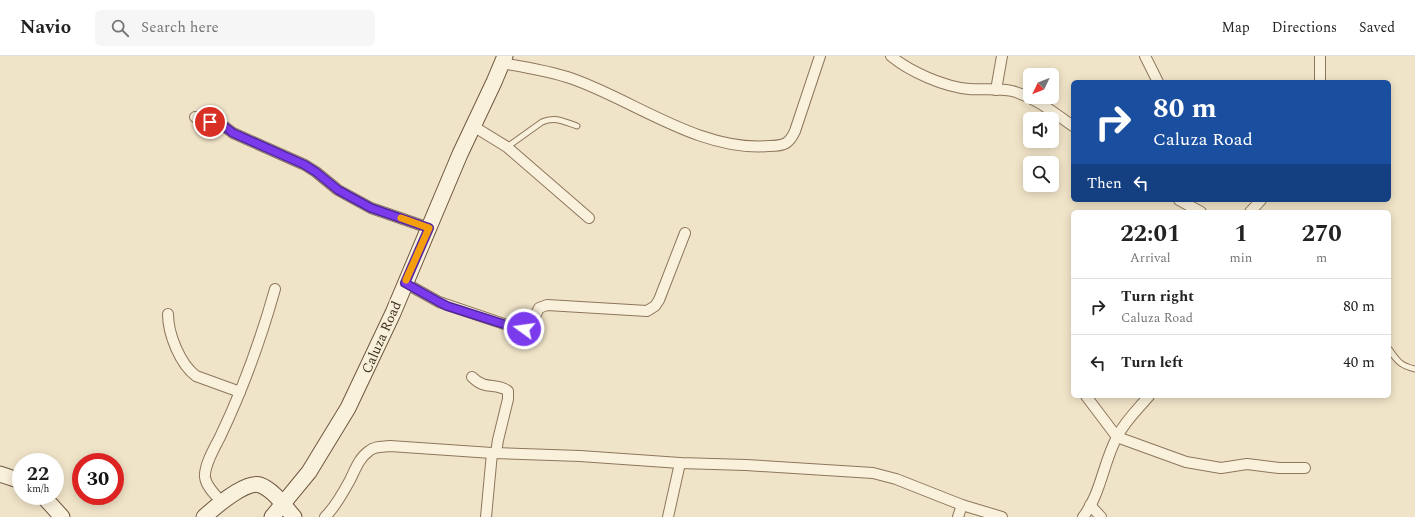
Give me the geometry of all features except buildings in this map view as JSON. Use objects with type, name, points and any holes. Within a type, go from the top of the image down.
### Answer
[{"type":"street","points":[[503,60],[572,78],[676,126],[711,139],[732,144],[763,147],[785,143],[791,139],[820,56]]},
{"type":"street","points":[[891,56],[898,62],[913,70],[950,85],[968,89],[1012,91],[1029,97],[1071,125]]},
{"type":"street","points":[[996,90],[1002,56]]},
{"type":"street","points":[[1145,56],[1157,80]]},
{"type":"street","points":[[1320,56],[1320,80]]},
{"type":"street","name":"Caluza Road","points":[[272,517],[309,472],[348,408],[368,368],[460,154],[503,60]]},
{"type":"street","points":[[195,117],[225,127],[233,133],[305,165],[338,190],[371,208],[429,228]]},
{"type":"street","points":[[473,126],[506,147],[589,218]]},
{"type":"street","points":[[1183,202],[1197,210]]},
{"type":"street","points":[[1252,210],[1259,202]]},
{"type":"street","points":[[405,283],[439,302],[519,329],[530,327],[533,323],[537,310],[541,306],[547,305],[647,311],[655,306],[659,300],[685,233]]},
{"type":"street","points":[[222,502],[214,494],[205,476],[208,461],[240,392],[260,341],[275,288]]},
{"type":"street","points":[[168,314],[168,320],[175,348],[190,372],[196,376],[240,392]]},
{"type":"street","points":[[472,377],[484,386],[503,388],[508,391],[508,400],[494,453],[486,517]]},
{"type":"street","points":[[1088,398],[1117,437],[1186,462],[1221,468],[1247,464],[1279,468],[1305,468]]},
{"type":"street","points":[[1083,517],[1102,478],[1117,437],[1133,413],[1148,398]]},
{"type":"street","points":[[325,517],[340,498],[357,466],[369,450],[378,447],[390,446],[873,473],[896,478],[962,505],[1002,517]]},
{"type":"street","points":[[668,517],[680,463]]},
{"type":"street","points":[[0,474],[12,478]]},
{"type":"street","points":[[204,517],[222,502],[251,484],[258,484],[270,491],[294,517]]},
{"type":"street","points":[[52,505],[62,517]]},
{"type":"street","points":[[958,517],[962,505]]},
{"type":"street","points":[[1090,505],[1101,517]]},
{"type":"lane","points":[[506,147],[548,119],[554,118],[577,126]]},
{"type":"lane","points":[[1391,352],[1397,362],[1408,368],[1415,369]]},
{"type":"slow traffic","points":[[401,218],[429,228],[406,280]]},
{"type":"route","points":[[210,122],[225,127],[233,133],[305,165],[338,190],[371,208],[429,228],[405,283],[447,306],[519,329],[524,329]]}]
